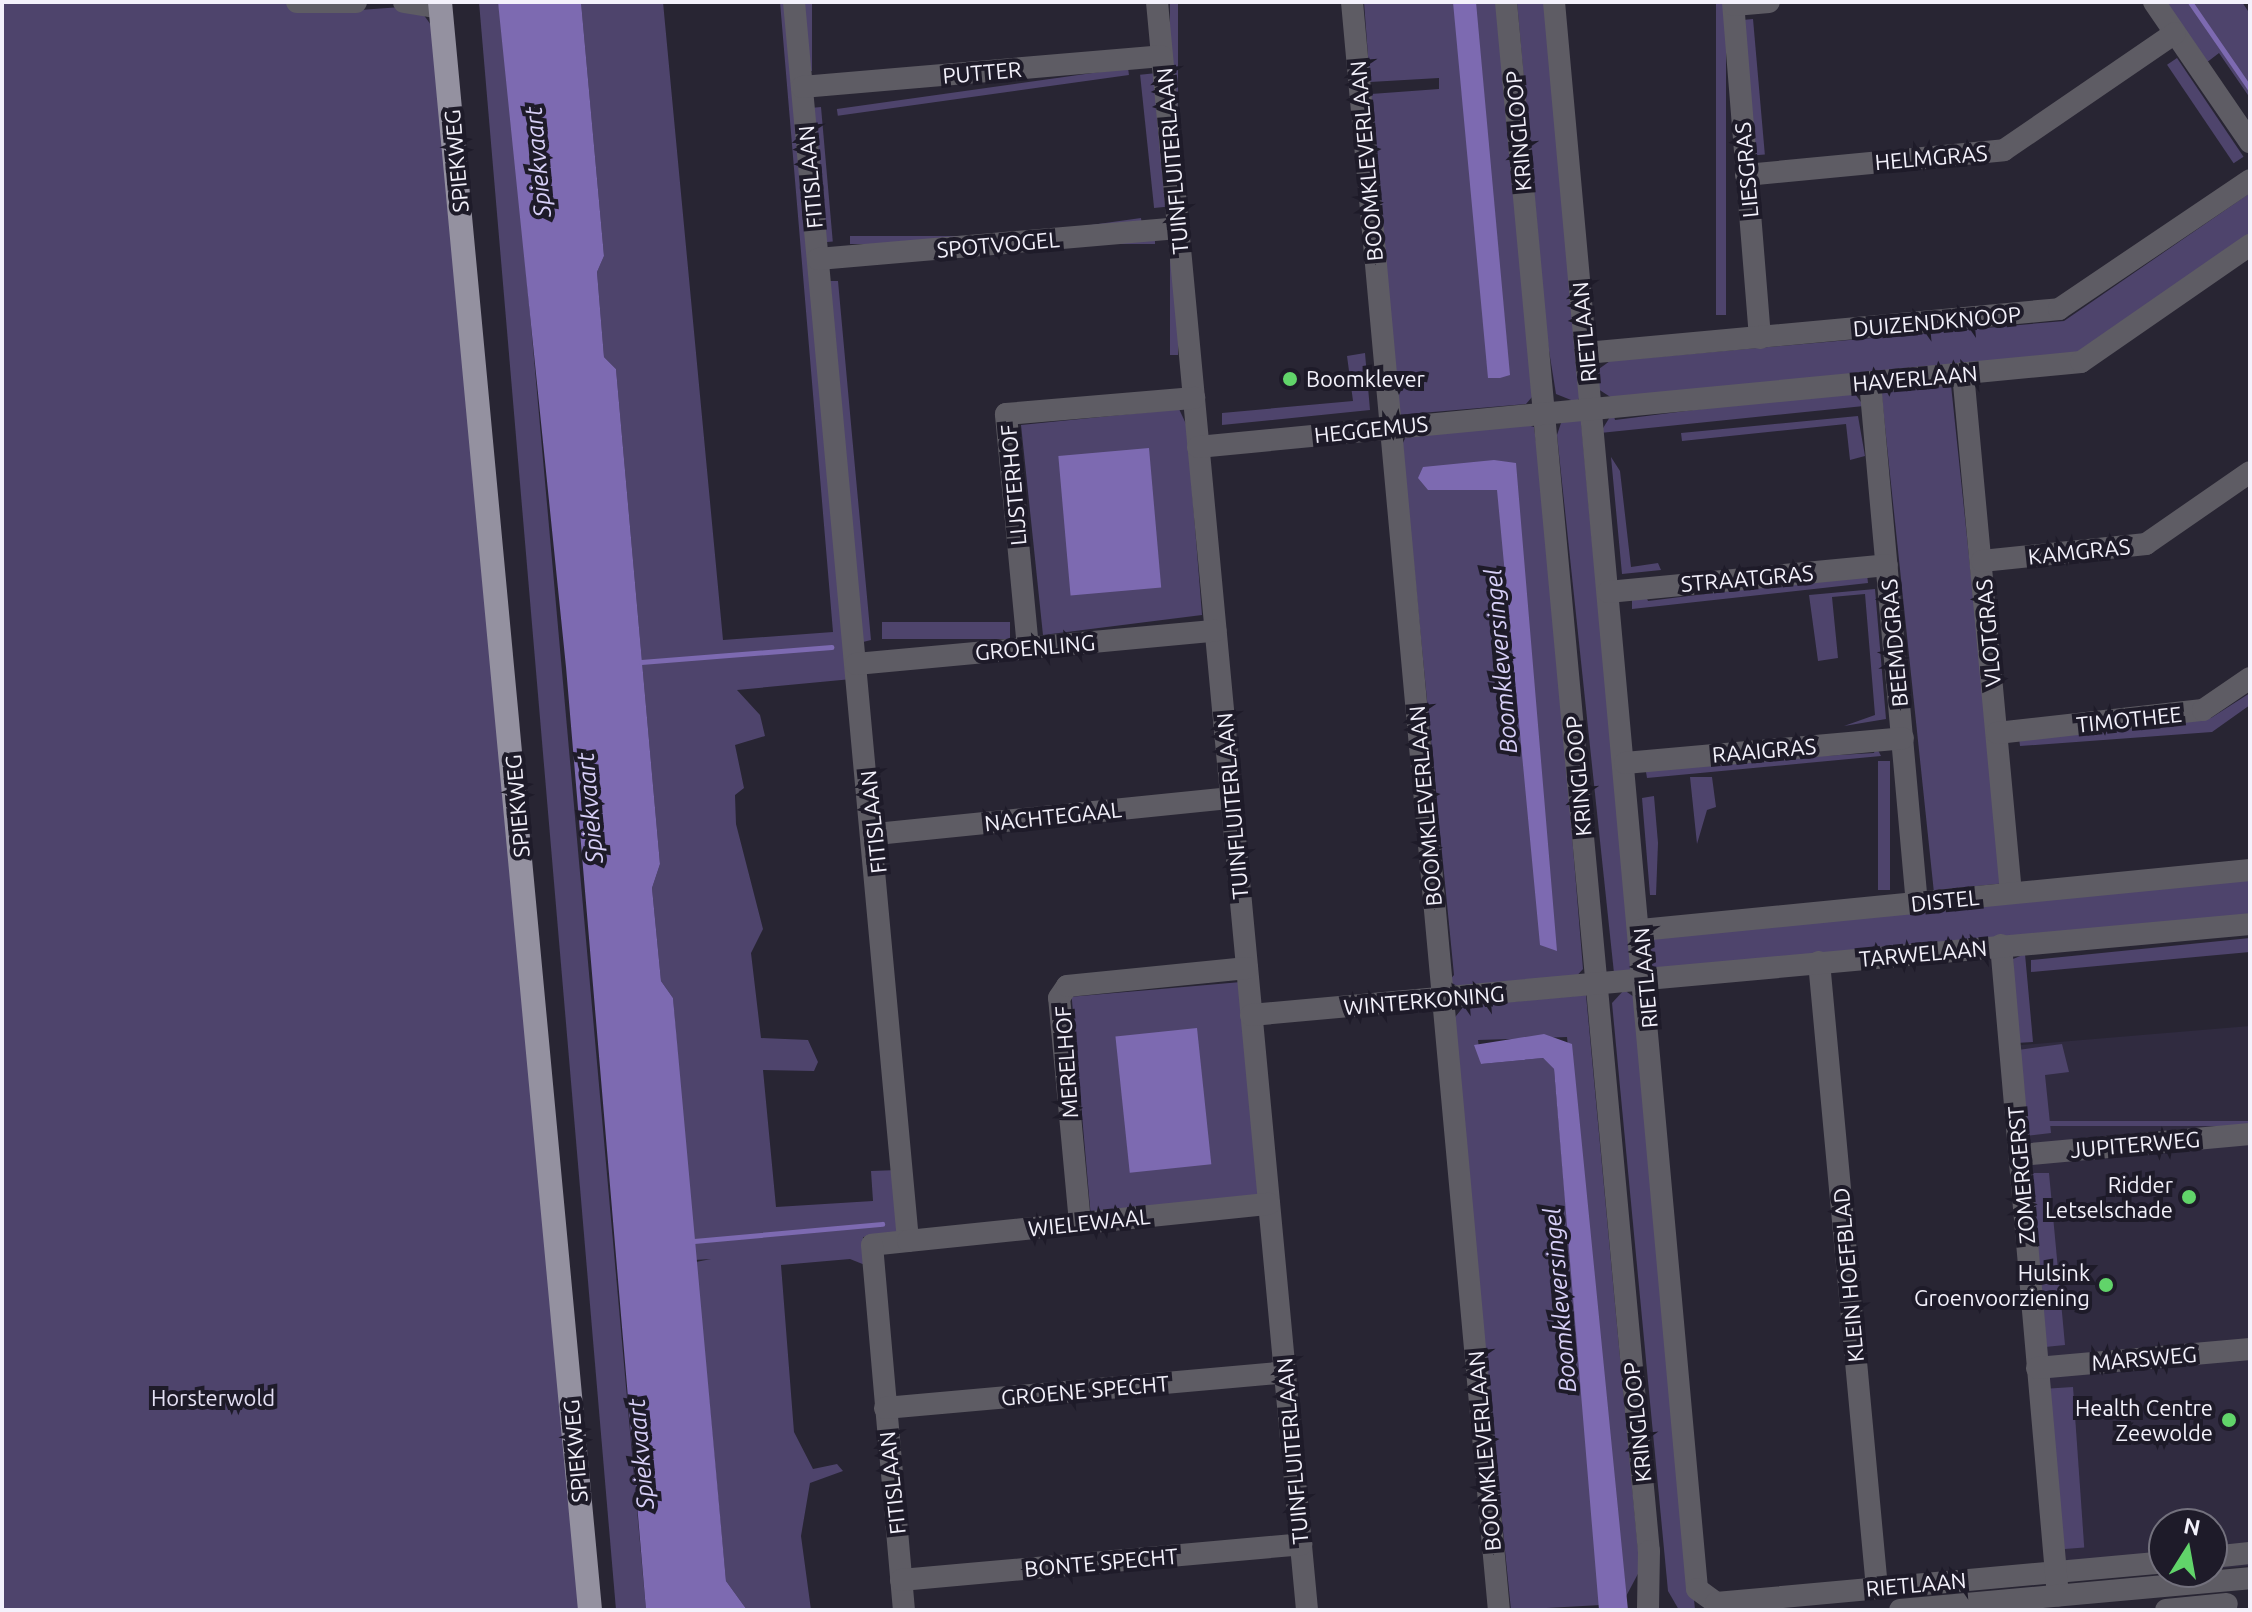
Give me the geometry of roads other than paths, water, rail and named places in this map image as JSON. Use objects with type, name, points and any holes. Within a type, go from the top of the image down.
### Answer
[{"type":"main road","name":"SPIEKWEG","points":[[441,5],[590,1610]]},
{"type":"street","points":[[297,2],[356,2]]},
{"type":"street","points":[[404,2],[441,5]]},
{"type":"street","name":"FITISLAAN","points":[[794,2],[856,664],[876,834],[908,1241],[872,1245],[904,1610]]},
{"type":"street","name":"TUINFLUITERLAAN","points":[[1157,2],[1307,1610]]},
{"type":"street","name":"BOOMKLEVERLAAN","points":[[1352,2],[1499,1610]]},
{"type":"street","name":"KRINGLOOP","points":[[1506,2],[1649,1551],[1648,1610]]},
{"type":"street","name":"RIETLAAN","points":[[1554,2],[1641,930],[1697,1589],[1716,1603],[2148,1563]]},
{"type":"street","points":[[1734,4],[1769,2]]},
{"type":"street","points":[[2154,2],[2250,142]]},
{"type":"street","name":"LIESGRAS","points":[[1734,4],[1760,338]]},
{"type":"street","name":"HELMGRAS","points":[[1746,175],[2004,150],[2175,33]]},
{"type":"street","name":"PUTTER","points":[[802,87],[1162,56]]},
{"type":"street","name":"DUIZENDKNOOP","points":[[1586,353],[2059,309],[2250,180]]},
{"type":"street","name":"SPOTVOGEL","points":[[818,259],[1178,228]]},
{"type":"street","name":"HAVERLAAN","points":[[1544,414],[2081,362],[2250,245]]},
{"type":"street","name":"VLOTGRAS","points":[[1963,373],[2011,893]]},
{"type":"street","name":"BEEMDGRAS","points":[[1870,382],[1917,904]]},
{"type":"street","name":"LIJSTERHOF","points":[[1028,648],[1006,414],[1194,398]]},
{"type":"street","name":"HEGGEMUS","points":[[1198,447],[1391,426],[1544,414]]},
{"type":"street","name":"KAMGRAS","points":[[1982,561],[2146,544],[2250,472]]},
{"type":"street","name":"STRAATGRAS","points":[[1608,592],[1887,565]]},
{"type":"street","name":"GROENLING","points":[[856,664],[1215,631]]},
{"type":"street","name":"TIMOTHEE","points":[[1997,733],[2203,710],[2250,678]]},
{"type":"street","name":"RAAIGRAS","points":[[1625,763],[1903,738]]},
{"type":"street","name":"NACHTEGAAL","points":[[876,834],[1231,798]]},
{"type":"street","name":"DISTEL","points":[[1641,930],[2250,870]]},
{"type":"street","name":"TARWELAAN","points":[[1597,986],[1819,962],[2250,924]]},
{"type":"street","name":"ZOMERGERST","points":[[2001,945],[2058,1596]]},
{"type":"street","name":"KLEIN HOEFBLAD","points":[[1819,962],[1877,1588]]},
{"type":"street","name":"MERELHOF","points":[[1080,1223],[1059,998],[1067,986],[1247,968]]},
{"type":"street","name":"WINTERKONING","points":[[1251,1015],[1597,986]]},
{"type":"street","name":"JUPITERWEG","points":[[2020,1155],[2250,1134]]},
{"type":"street","name":"WIELEWAAL","points":[[908,1241],[1269,1204]]},
{"type":"street","name":"MARSWEG","points":[[2037,1368],[2250,1349]]},
{"type":"street","name":"GROENE SPECHT","points":[[885,1408],[1285,1372]]},
{"type":"street","name":"BONTE SPECHT","points":[[901,1580],[1301,1544]]},
{"type":"street","name":"KRINGLOOP","points":[[1649,1551],[1663,1610]]},
{"type":"street","points":[[2228,1555],[2250,1553]]},
{"type":"street","points":[[2228,1580],[2250,1578]]},
{"type":"street","points":[[1900,1610],[2148,1587]]},
{"type":"street","points":[[2190,1588],[2192,1608]]},
{"type":"street","points":[[2166,1610],[2227,1604]]},
{"type":"water","name":"Spiekvaart","points":[[498,2],[581,2],[604,256],[597,272],[604,357],[616,369],[660,864],[652,888],[661,981],[673,998],[726,1581],[747,1610],[646,1610],[566,667]]},
{"type":"water","points":[[1453,2],[1476,2],[1510,375],[1500,378],[1488,378]]},
{"type":"water","points":[[1149,448],[1161,587],[1071,595],[1058,456]]},
{"type":"water","points":[[1494,460],[1516,463],[1557,951],[1540,945],[1497,490],[1428,490],[1418,478],[1423,467]]},
{"type":"water","points":[[1197,1028],[1211,1164],[1130,1173],[1115,1037]]},
{"type":"water","points":[[1544,1034],[1572,1044],[1628,1610],[1599,1610],[1554,1069],[1543,1058],[1481,1064],[1474,1045]]},
{"type":"waterway","points":[[2190,2],[2250,89]]},
{"type":"waterway","points":[[641,662],[831,647]]},
{"type":"waterway","points":[[694,1241],[882,1224]]},
{"type":"place","name":"Boomklever","points":[[1290,379]]},
{"type":"place","name":"Ridder Letselschade","points":[[2189,1197]]},
{"type":"place","name":"Hulsink Groenvoorziening","points":[[2106,1285]]},
{"type":"place","name":"Health Centre Zeewolde","points":[[2229,1420]]},
{"type":"water label","name":"Boomkleversingel","points":[[1501,661]]},
{"type":"water label","name":"Boomkleversingel","points":[[1560,1300]]},
{"type":"park label","name":"Horsterwold","points":[[213,1398]]}]
